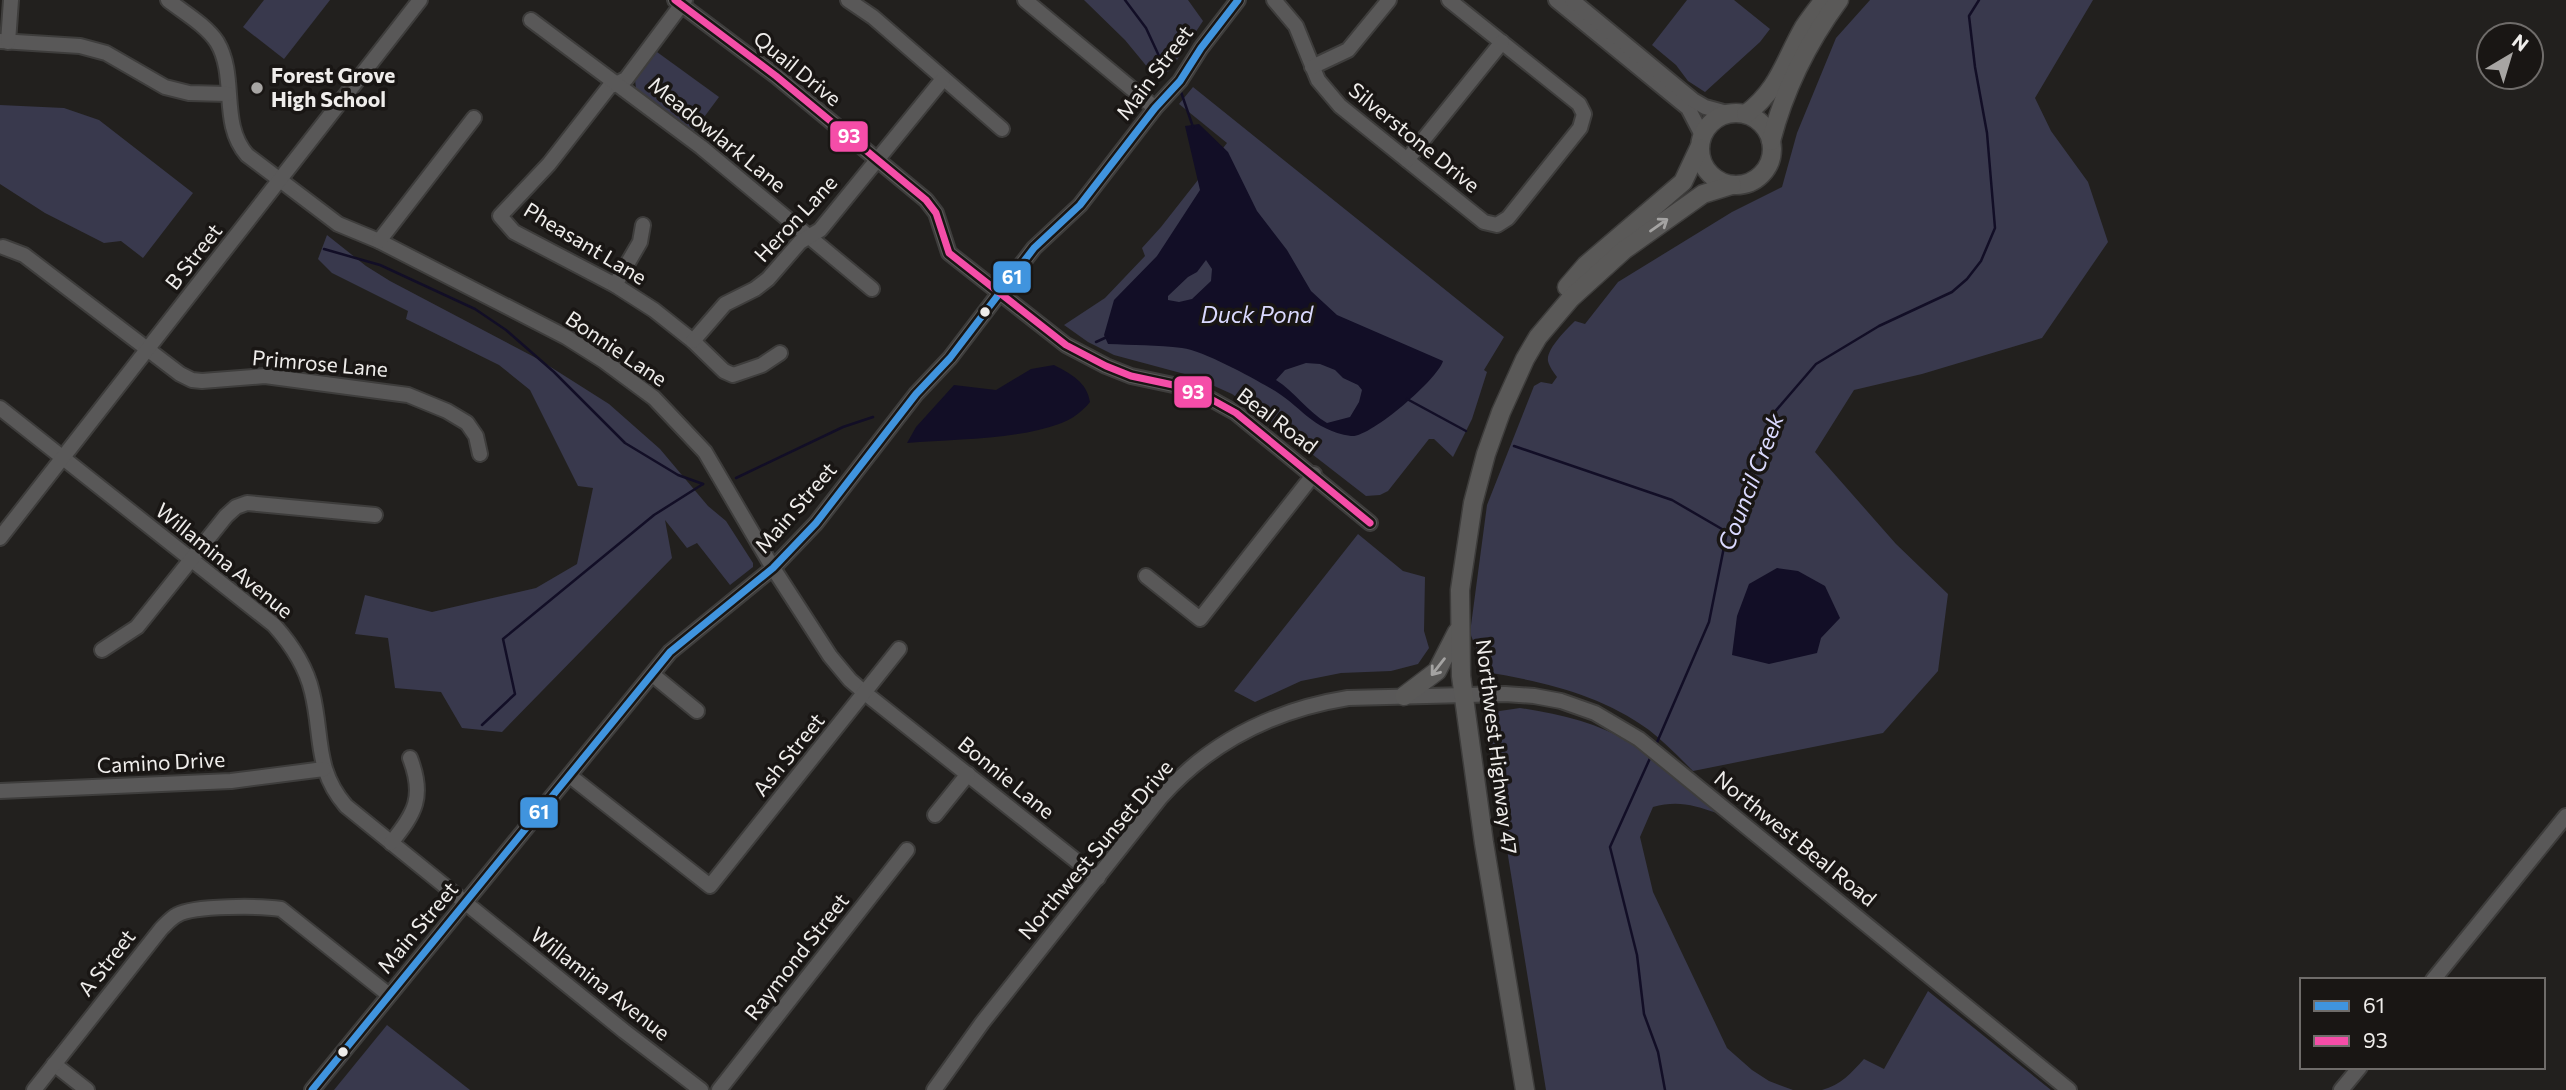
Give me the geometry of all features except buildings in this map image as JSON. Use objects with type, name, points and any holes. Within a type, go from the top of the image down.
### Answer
[{"type":"main road","points":[[1746,114],[1774,88],[1805,26],[1824,0]]},
{"type":"main road","points":[[1771,141],[1762,124],[1746,114],[1727,113],[1717,118],[1701,141],[1701,159],[1712,177],[1732,185],[1754,180],[1763,173],[1772,152],[1771,141],[1778,115],[1792,82],[1810,44],[1839,0]]},
{"type":"main road","name":"Northwest Highway 47","points":[[1538,337],[1539,327],[1550,309],[1586,265],[1683,182],[1701,141]]},
{"type":"main road","name":"Northwest Highway 47","points":[[1525,1090],[1463,695],[1458,629],[1463,556],[1478,481],[1501,412],[1525,359],[1538,337],[1571,298],[1624,250],[1703,194],[1732,185]]},
{"type":"main road","points":[[1405,696],[1437,671],[1458,629]]},
{"type":"street","points":[[11,0],[4,41],[93,49],[117,59],[165,87],[189,93],[228,93]]},
{"type":"street","name":"Bonnie Lane","points":[[168,0],[218,43],[223,57],[232,128],[241,148],[338,224],[379,241],[584,348],[653,398],[690,434],[710,460],[773,568],[830,656],[850,680],[1098,878]]},
{"type":"street","name":"B Street","points":[[0,538],[420,0]]},
{"type":"street","points":[[848,0],[873,18],[1002,129]]},
{"type":"street","points":[[1024,0],[1155,108]]},
{"type":"street","name":"Main Street","points":[[312,1090],[682,641],[773,568],[816,523],[916,394],[950,358],[1034,248],[1080,205],[1155,108],[1180,81],[1213,31],[1238,0]]},
{"type":"street","name":"Silverstone Drive","points":[[1274,0],[1296,26],[1312,67],[1323,87],[1340,106],[1484,222],[1496,225],[1505,222],[1580,128],[1584,115],[1579,104],[1502,43]]},
{"type":"street","points":[[1312,67],[1348,50],[1389,0]]},
{"type":"street","points":[[1407,160],[1502,43],[1449,0]]},
{"type":"street","points":[[1556,0],[1688,108],[1701,141]]},
{"type":"street","points":[[1572,0],[1693,100],[1705,107],[1727,113]]},
{"type":"street","name":"Pheasant Lane","points":[[680,2],[626,79],[609,87],[549,164],[500,216],[514,232],[615,285],[654,310],[693,341],[724,371],[733,375],[762,365],[780,353]]},
{"type":"street","name":"Quail Drive","points":[[680,2],[776,76],[931,205],[950,253],[1000,294]]},
{"type":"street","name":"Meadowlark Lane","points":[[531,20],[701,147],[872,289]]},
{"type":"street","name":"Heron Lane","points":[[693,341],[725,304],[755,289],[768,279],[800,242],[820,230],[943,79]]},
{"type":"street","points":[[379,241],[474,118]]},
{"type":"street","points":[[615,285],[640,242],[643,225]]},
{"type":"street","name":"Primrose Lane","points":[[3,247],[24,255],[180,374],[192,380],[265,376],[408,395],[447,411],[467,423],[476,436],[480,454]]},
{"type":"street","name":"Beal Road","points":[[1000,294],[1066,345],[1106,366],[1132,376],[1178,386],[1209,398],[1236,413],[1314,474],[1370,523]]},
{"type":"street","name":"Willamina Avenue","points":[[0,408],[275,625],[304,667],[313,692],[324,769],[336,795],[346,806],[701,1090]]},
{"type":"street","points":[[1146,576],[1200,619],[1314,474]]},
{"type":"street","points":[[102,650],[137,627],[236,507],[247,503],[375,515]]},
{"type":"street","name":"Ash Street","points":[[570,776],[710,886],[899,649]]},
{"type":"street","points":[[653,675],[697,711]]},
{"type":"street","name":"Northwest Sunset Drive","points":[[934,1090],[982,1023],[1170,787],[1202,758],[1234,736],[1278,715],[1325,702],[1348,698],[1463,695]]},
{"type":"street","name":"Northwest Beal Road","points":[[1463,695],[1520,695],[1561,701],[1595,713],[1639,739],[2069,1090]]},
{"type":"street","points":[[391,843],[418,801],[418,778],[410,758]]},
{"type":"street","name":"Camino Drive","points":[[0,791],[231,781],[324,769]]},
{"type":"street","points":[[935,815],[968,774]]},
{"type":"street","points":[[2435,978],[2566,817]]},
{"type":"street","name":"Raymond Street","points":[[719,1090],[907,850]]},
{"type":"street","name":"A Street","points":[[34,1090],[160,929],[178,914],[194,910],[267,907],[281,909],[389,995]]},
{"type":"street","points":[[54,1064],[88,1090]]},
{"type":"street","points":[[2341,1090],[2358,1069]]},
{"type":"shaded area","points":[[264,0],[330,0],[284,59],[243,27]]},
{"type":"shaded area","points":[[1084,0],[1188,0],[1203,21],[1171,69],[1158,80],[1125,40]]},
{"type":"shaded area","points":[[1687,0],[1734,0],[1770,29],[1760,42],[1705,92],[1688,81],[1676,65],[1652,45]]},
{"type":"shaded area","points":[[1870,0],[2093,0],[2035,98],[2051,131],[2088,182],[2108,242],[2042,338],[1922,374],[1854,390],[1815,452],[1896,544],[1948,594],[1938,671],[1883,733],[1693,771],[1649,730],[1611,707],[1550,685],[1486,672],[1470,633],[1487,505],[1534,386],[1541,382],[1552,384],[1557,377],[1550,367],[1548,356],[1558,339],[1575,321],[1585,324],[1618,282],[1732,212],[1782,187],[1797,133],[1836,38]]},
{"type":"shaded area","points":[[657,52],[719,97],[693,132],[636,88],[635,80]]},
{"type":"shaded area","points":[[1193,87],[1504,337],[1484,370],[1487,372],[1472,419],[1453,457],[1434,439],[1429,439],[1388,491],[1380,495],[1366,496],[1232,394],[1192,376],[1114,355],[1088,342],[1064,325],[1105,298],[1145,256],[1142,248],[1227,143],[1179,104]]},
{"type":"shaded area","points":[[0,105],[64,108],[99,120],[193,193],[143,258],[121,241],[104,243],[45,213],[0,184]]},
{"type":"shaded area","points":[[327,235],[390,281],[538,359],[609,404],[660,449],[708,506],[726,521],[753,567],[730,585],[697,543],[687,548],[665,520],[672,558],[502,732],[462,728],[441,692],[395,688],[388,638],[355,634],[365,595],[432,612],[536,588],[577,564],[593,488],[578,486],[530,390],[499,365],[406,319],[408,311],[332,273],[318,259]]},
{"type":"shaded area","points":[[1358,534],[1403,571],[1425,577],[1424,631],[1429,648],[1418,664],[1391,671],[1341,673],[1301,681],[1255,702],[1234,691]]},
{"type":"shaded area","points":[[1520,708],[1578,720],[1620,737],[1655,760],[1717,813],[1685,804],[1653,807],[1640,837],[1653,892],[1727,1048],[1769,1081],[1793,1090],[1546,1090],[1490,745],[1493,712]]},
{"type":"shaded area","points":[[1928,991],[2051,1090],[1822,1090],[1840,1082],[1864,1059],[1884,1069]]},
{"type":"shaded area","points":[[387,1025],[470,1090],[334,1090]]},
{"type":"water","name":"Duck Pond","points":[[1199,124],[1228,152],[1257,211],[1287,250],[1311,291],[1337,315],[1443,361],[1429,381],[1402,406],[1372,428],[1351,436],[1337,433],[1316,423],[1270,388],[1191,350],[1108,344],[1104,335],[1114,300],[1157,256],[1200,190],[1185,126]],"holes":[[[1206,260],[1212,269],[1211,281],[1192,299],[1179,302],[1168,300],[1168,296],[1197,272]],[[1306,363],[1320,364],[1335,370],[1343,378],[1358,385],[1362,390],[1359,402],[1350,417],[1327,423],[1276,380],[1285,370]]]},
{"type":"water","points":[[1054,365],[1077,379],[1086,389],[1090,402],[1068,420],[1042,429],[1004,436],[907,443],[916,427],[954,385],[996,390],[1031,369]]},
{"type":"water","points":[[1777,568],[1798,571],[1825,586],[1840,618],[1821,638],[1817,653],[1769,664],[1732,655],[1737,616],[1749,584]]},
{"type":"waterway","points":[[1125,0],[1146,28],[1166,71]]},
{"type":"waterway","name":"Council Creek","points":[[1655,747],[1709,622],[1727,532],[1772,415],[1816,364],[1879,326],[1952,292],[1981,261],[1995,228],[1987,133],[1969,16],[1979,0]]},
{"type":"waterway","points":[[1181,92],[1193,127]]},
{"type":"waterway","points":[[324,249],[380,265],[475,309],[506,330],[554,372],[625,443],[678,475],[703,484]]},
{"type":"waterway","points":[[1096,342],[1107,337]]},
{"type":"waterway","points":[[1407,399],[1466,431]]},
{"type":"waterway","points":[[736,478],[843,427],[873,417]]},
{"type":"waterway","points":[[1514,446],[1672,500],[1727,532]]},
{"type":"waterway","points":[[482,725],[515,694],[503,639],[654,515],[703,484]]},
{"type":"waterway","name":"Council Creek","points":[[1651,756],[1610,847],[1637,955],[1644,1014],[1658,1052],[1665,1090]]},
{"type":"transit line","name":"93","points":[[675,0],[776,76],[926,200],[936,213],[949,253],[1066,345],[1106,366],[1131,376],[1178,386],[1209,398],[1236,413],[1370,523]]},
{"type":"transit line","name":"61","points":[[312,1090],[670,652],[773,568],[816,523],[916,394],[950,358],[1034,248],[1080,205],[1155,108],[1180,81],[1201,48],[1238,0]]},
{"type":"place","name":"Forest Grove High School","points":[[257,88]]}]
